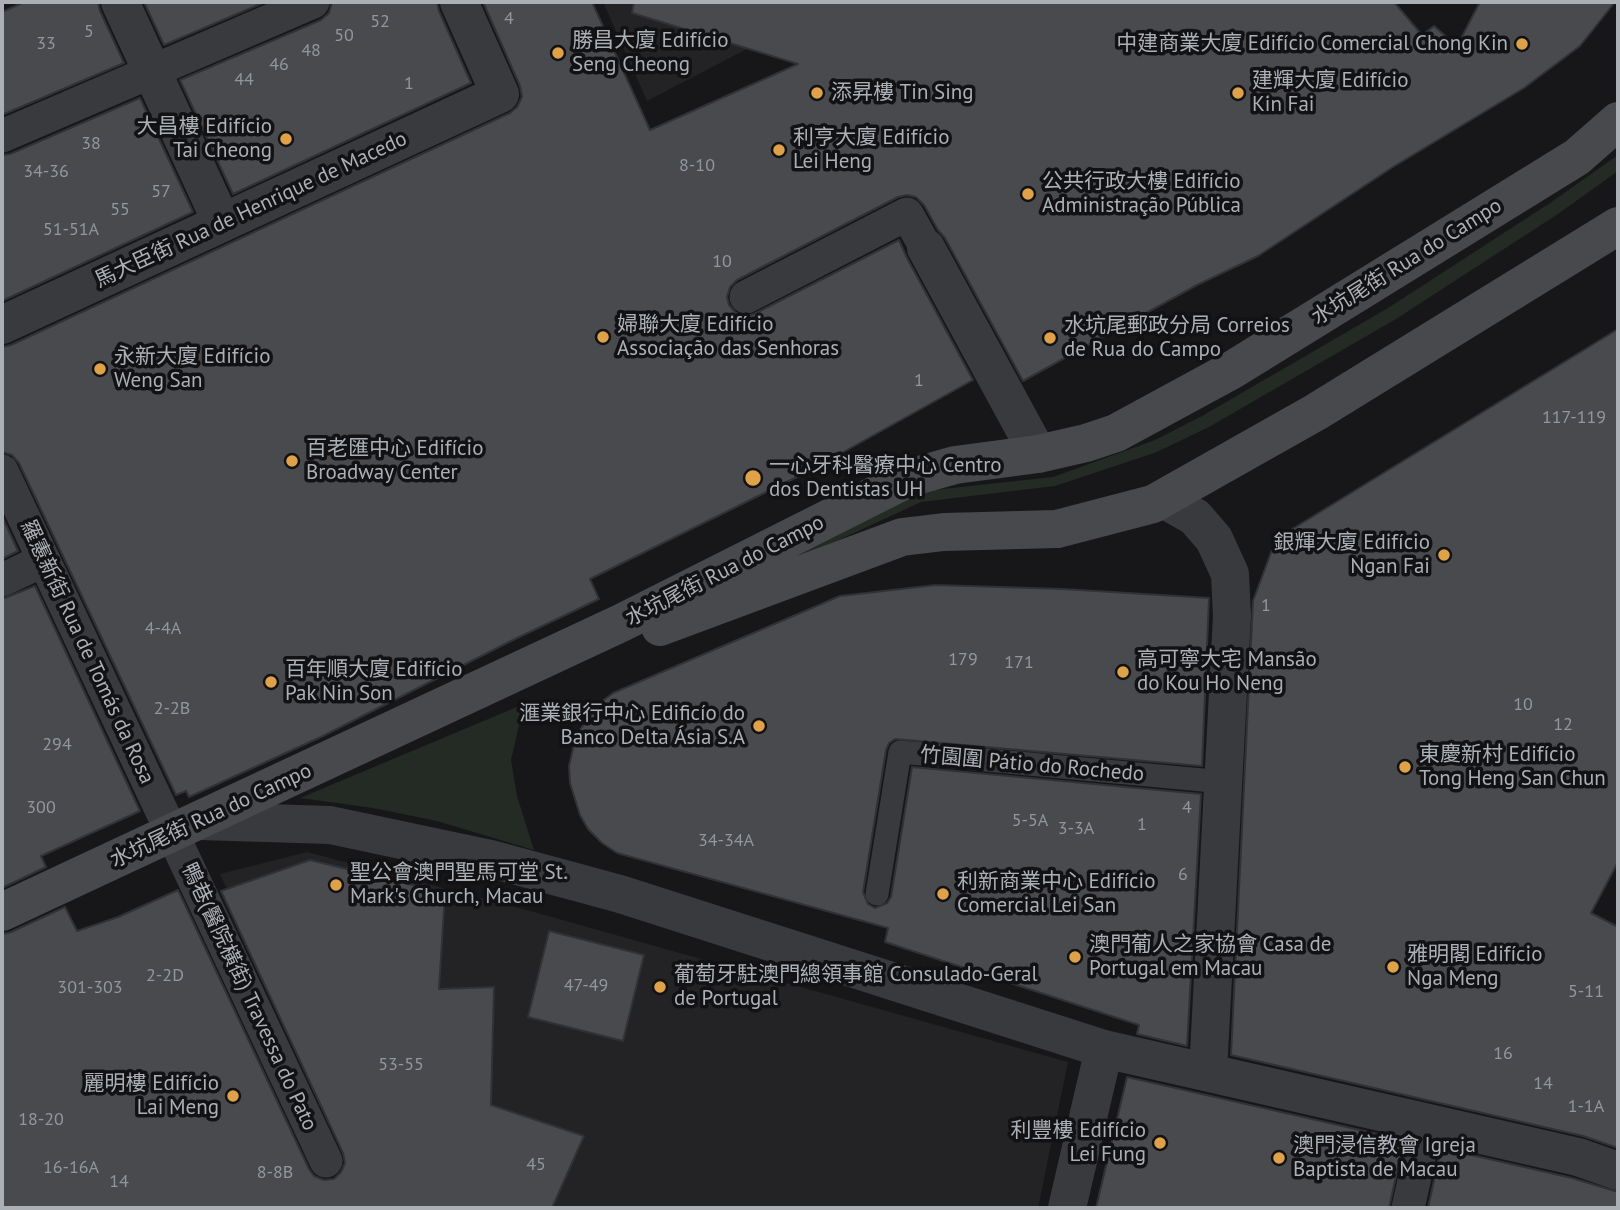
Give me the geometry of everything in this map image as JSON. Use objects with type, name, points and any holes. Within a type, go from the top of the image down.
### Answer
[{"type":"main road","name":"水坑尾街 Rua do Campo","points":[[2,912],[621,623],[909,478],[955,465],[1038,454],[1116,433],[1232,370],[1577,157],[1618,121]]},
{"type":"main road","name":"水坑尾街 Rua do Campo","points":[[420,719],[902,537],[944,532],[1057,529],[1122,513],[1163,499],[1316,412],[1618,226]]},
{"type":"street","points":[[120,2],[222,223]]},
{"type":"street","points":[[2,136],[313,2]]},
{"type":"street","name":"馬大臣街 Rua de Henrique de Macedo","points":[[2,325],[500,94],[459,2]]},
{"type":"street","points":[[746,297],[919,231],[1038,454]]},
{"type":"street","name":"羅憲新街 Rua de Tomás da Rosa","points":[[2,471],[124,722],[186,827]]},
{"type":"street","points":[[1163,499],[1195,517],[1214,539],[1230,574],[1233,616],[1208,1073]]},
{"type":"street","points":[[2,580],[44,560]]},
{"type":"street","points":[[186,827],[330,825],[491,859],[620,894],[1104,1049],[1577,1157],[1618,1171]]},
{"type":"street","name":"鴨巷(醫院橫街) Travessa do Pato","points":[[186,827],[227,942],[326,1161]]},
{"type":"street","points":[[1067,1208],[1104,1049]]},
{"type":"street","points":[[1408,1208],[1427,1123]]},
{"type":"lane","name":"竹園圍 Pátio do Rochedo","points":[[877,894],[900,752],[1224,782]]},
{"type":"shaded area","points":[[603,2],[837,2],[647,101]]},
{"type":"shaded area","points":[[1618,155],[1618,171],[1558,214],[1396,319],[1209,427],[1157,452],[1055,486],[921,502],[638,633],[915,492],[1053,477],[1155,440],[1202,416],[1388,308],[1550,203]]},
{"type":"shaded area","points":[[524,704],[511,760],[517,796],[534,850],[437,821],[373,808],[300,798]]},
{"type":"shaded area","name":"葡萄牙駐澳門總領事館 Consulado-Geral de Portugal","points":[[307,852],[534,912],[1068,1062],[1038,1208],[375,1208],[220,874]]},
{"type":"building","points":[[24,2],[98,2],[124,63],[2,115],[2,12]]},
{"type":"building","points":[[144,2],[265,2],[164,45]]},
{"type":"building","points":[[332,2],[437,2],[471,83],[233,194],[180,80],[321,20],[329,13]]},
{"type":"building","points":[[483,2],[592,2],[650,130],[798,64],[632,13],[634,2],[1394,2],[1422,35],[1434,26],[1457,46],[1480,2],[1615,2],[1580,46],[1524,88],[1393,167],[1258,256],[1197,285],[1023,381],[945,238],[916,197],[898,197],[737,280],[730,287],[727,297],[729,305],[736,313],[746,316],[899,240],[973,380],[811,470],[590,579],[599,599],[323,736],[189,797],[186,791],[176,795],[19,463],[12,455],[2,452],[2,347],[510,113],[522,97],[520,86]]},
{"type":"building","points":[[140,98],[193,212],[2,301],[2,155],[10,154]]},
{"type":"building","points":[[1618,329],[1618,862],[1591,913],[1618,927],[1618,1148],[1583,1136],[1231,1055],[1253,601],[1276,539]]},
{"type":"building","points":[[2,516],[18,551],[2,559]]},
{"type":"building","points":[[936,585],[1209,598],[1202,766],[895,739],[889,743],[886,750],[863,892],[868,904],[875,908],[887,903],[891,897],[912,767],[1201,794],[1187,1046],[1137,1034],[1139,1025],[885,942],[888,928],[617,853],[588,829],[580,815],[570,783],[569,766],[576,736],[596,706],[613,693],[840,596]]},
{"type":"building","points":[[35,586],[140,811],[41,856],[46,867],[2,888],[2,599]]},
{"type":"building","points":[[310,860],[445,893],[439,989],[494,987],[491,1105],[584,1136],[552,1208],[2,1208],[2,934],[65,907],[77,931],[118,917],[178,890],[309,1169],[314,1176],[324,1180],[334,1179],[341,1172],[345,1163],[343,1153],[221,891]]},
{"type":"building","points":[[549,931],[644,955],[623,1041],[528,1017]]},
{"type":"building","points":[[1127,1077],[1404,1140],[1389,1208],[1096,1208]]},
{"type":"building","points":[[1441,1148],[1572,1178],[1618,1192],[1618,1208],[1428,1208]]},
{"type":"place","name":"中建商業大廈 Edifício Comercial Chong Kin","points":[[1522,44]]},
{"type":"place","name":"勝昌大廈 Edifício Seng Cheong","points":[[558,53]]},
{"type":"place","name":"添昇樓 Tin Sing","points":[[817,93]]},
{"type":"place","name":"建輝大廈 Edifício Kin Fai","points":[[1238,93]]},
{"type":"place","name":"大昌樓 Edifício Tai Cheong","points":[[286,139]]},
{"type":"place","name":"利亨大廈 Edifício Lei Heng","points":[[779,150]]},
{"type":"place","name":"公共行政大樓 Edifício Administração Pública","points":[[1028,194]]},
{"type":"place","name":"婦聯大廈 Edifício Associação das Senhoras","points":[[603,337]]},
{"type":"place","name":"水坑尾郵政分局 Correios de Rua do Campo","points":[[1050,338]]},
{"type":"place","name":"永新大廈 Edifício Weng San","points":[[100,369]]},
{"type":"place","name":"百老匯中心 Edifício Broadway Center","points":[[292,461]]},
{"type":"place","name":"一心牙科醫療中心 Centro dos Dentistas UH","points":[[753,478]]},
{"type":"place","name":"銀輝大廈 Edifício Ngan Fai","points":[[1444,555]]},
{"type":"place","name":"高可寧大宅 Mansão do Kou Ho Neng","points":[[1123,672]]},
{"type":"place","name":"百年順大廈 Edifício Pak Nin Son","points":[[271,682]]},
{"type":"place","name":"滙業銀行中心 Edificío do Banco Delta Ásia S.A","points":[[759,726]]},
{"type":"place","name":"東慶新村 Edifício Tong Heng San Chun","points":[[1405,767]]},
{"type":"place","name":"聖公會澳門聖馬可堂 St. Mark's Church, Macau","points":[[336,885]]},
{"type":"place","name":"利新商業中心 Edifício Comercial Lei San","points":[[943,894]]},
{"type":"place","name":"澳門葡人之家協會 Casa de Portugal em Macau","points":[[1075,957]]},
{"type":"place","name":"雅明閣 Edifício Nga Meng","points":[[1393,967]]},
{"type":"place","name":"葡萄牙駐澳門總領事館 Consulado-Geral de Portugal","points":[[660,987]]},
{"type":"place","name":"麗明樓 Edifício Lai Meng","points":[[233,1096]]},
{"type":"place","name":"利豐樓 Edifício Lei Fung","points":[[1160,1143]]},
{"type":"place","name":"澳門浸信教會 Igreja Baptista de Macau","points":[[1279,1158]]}]
